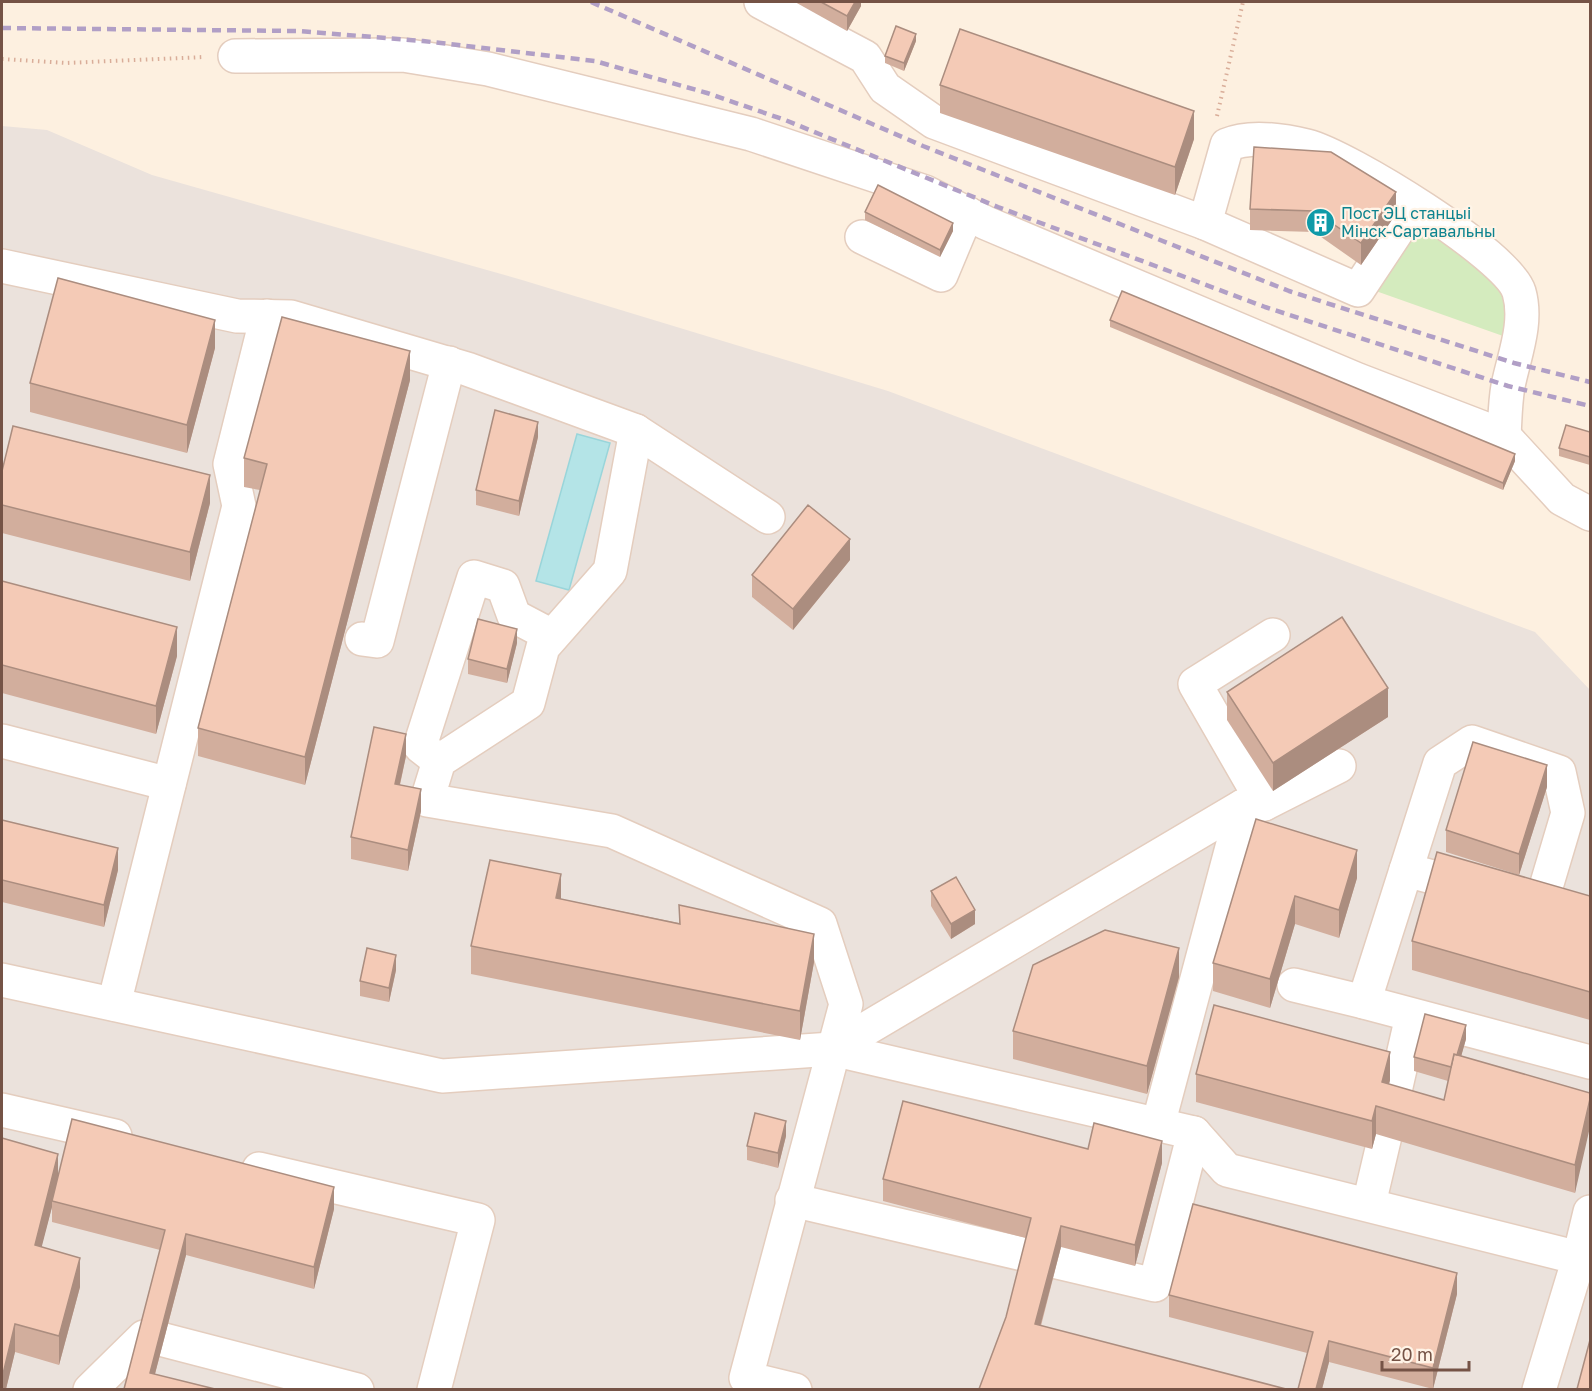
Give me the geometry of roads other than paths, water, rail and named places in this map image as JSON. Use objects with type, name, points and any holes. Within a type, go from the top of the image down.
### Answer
[{"type":"lane","points":[[761,2],[865,57],[885,88],[934,122],[1205,223],[1358,290],[1415,204]]},
{"type":"lane","points":[[235,56],[403,55],[488,69],[751,134],[925,192],[967,213],[1347,375],[1504,436],[1562,499],[1590,514]]},
{"type":"lane","points":[[1205,223],[1227,145],[1241,139],[1308,146],[1350,164],[1415,204],[1503,267],[1518,291],[1522,318],[1508,386],[1504,436]]},
{"type":"lane","points":[[862,237],[941,275],[967,213]]},
{"type":"lane","points":[[2,266],[237,316],[291,317],[449,363],[636,431],[768,517]]},
{"type":"lane","points":[[114,1004],[239,506],[230,464],[267,316]]},
{"type":"lane","points":[[362,639],[377,641],[449,363]]},
{"type":"lane","points":[[636,431],[610,571],[543,646],[528,703],[439,761],[427,800],[612,831],[820,924],[846,1005],[831,1049],[792,1200],[740,1384],[795,1389]]},
{"type":"lane","points":[[439,761],[420,746],[474,577],[503,585],[514,616],[552,636]]},
{"type":"lane","points":[[1158,1125],[1254,805],[1195,684],[1273,635]]},
{"type":"lane","points":[[2,741],[169,784]]},
{"type":"lane","points":[[1364,1002],[1406,870],[1440,764],[1472,742],[1559,772],[1568,813],[1540,907],[1406,870]]},
{"type":"lane","points":[[831,1049],[1254,805],[1340,766]]},
{"type":"lane","points":[[2,980],[442,1076],[831,1049],[1194,1133],[1227,1170],[1579,1258]]},
{"type":"lane","points":[[1293,986],[1364,1002],[1590,1062]]},
{"type":"lane","points":[[1369,1204],[1412,1016]]},
{"type":"lane","points":[[2,1110],[141,1142]]},
{"type":"lane","points":[[792,1200],[1155,1285],[1194,1133]]},
{"type":"lane","points":[[234,1163],[478,1220],[434,1389]]},
{"type":"lane","points":[[1539,1389],[1579,1258],[1590,1212]]},
{"type":"lane","points":[[90,1389],[154,1339],[357,1389]]},
{"type":"water","points":[[577,434],[610,443],[569,590],[536,581]]},
{"type":"railway","points":[[591,2],[923,146],[1289,291],[1514,363],[1590,382]]},
{"type":"railway","points":[[2,28],[298,31],[423,41],[595,61],[707,93],[785,120],[998,207],[1265,307],[1508,386],[1590,406]]},
{"type":"place","name":"Пост ЭЦ станцыі Мінск-Сартавальны","points":[[1320,222]]}]
